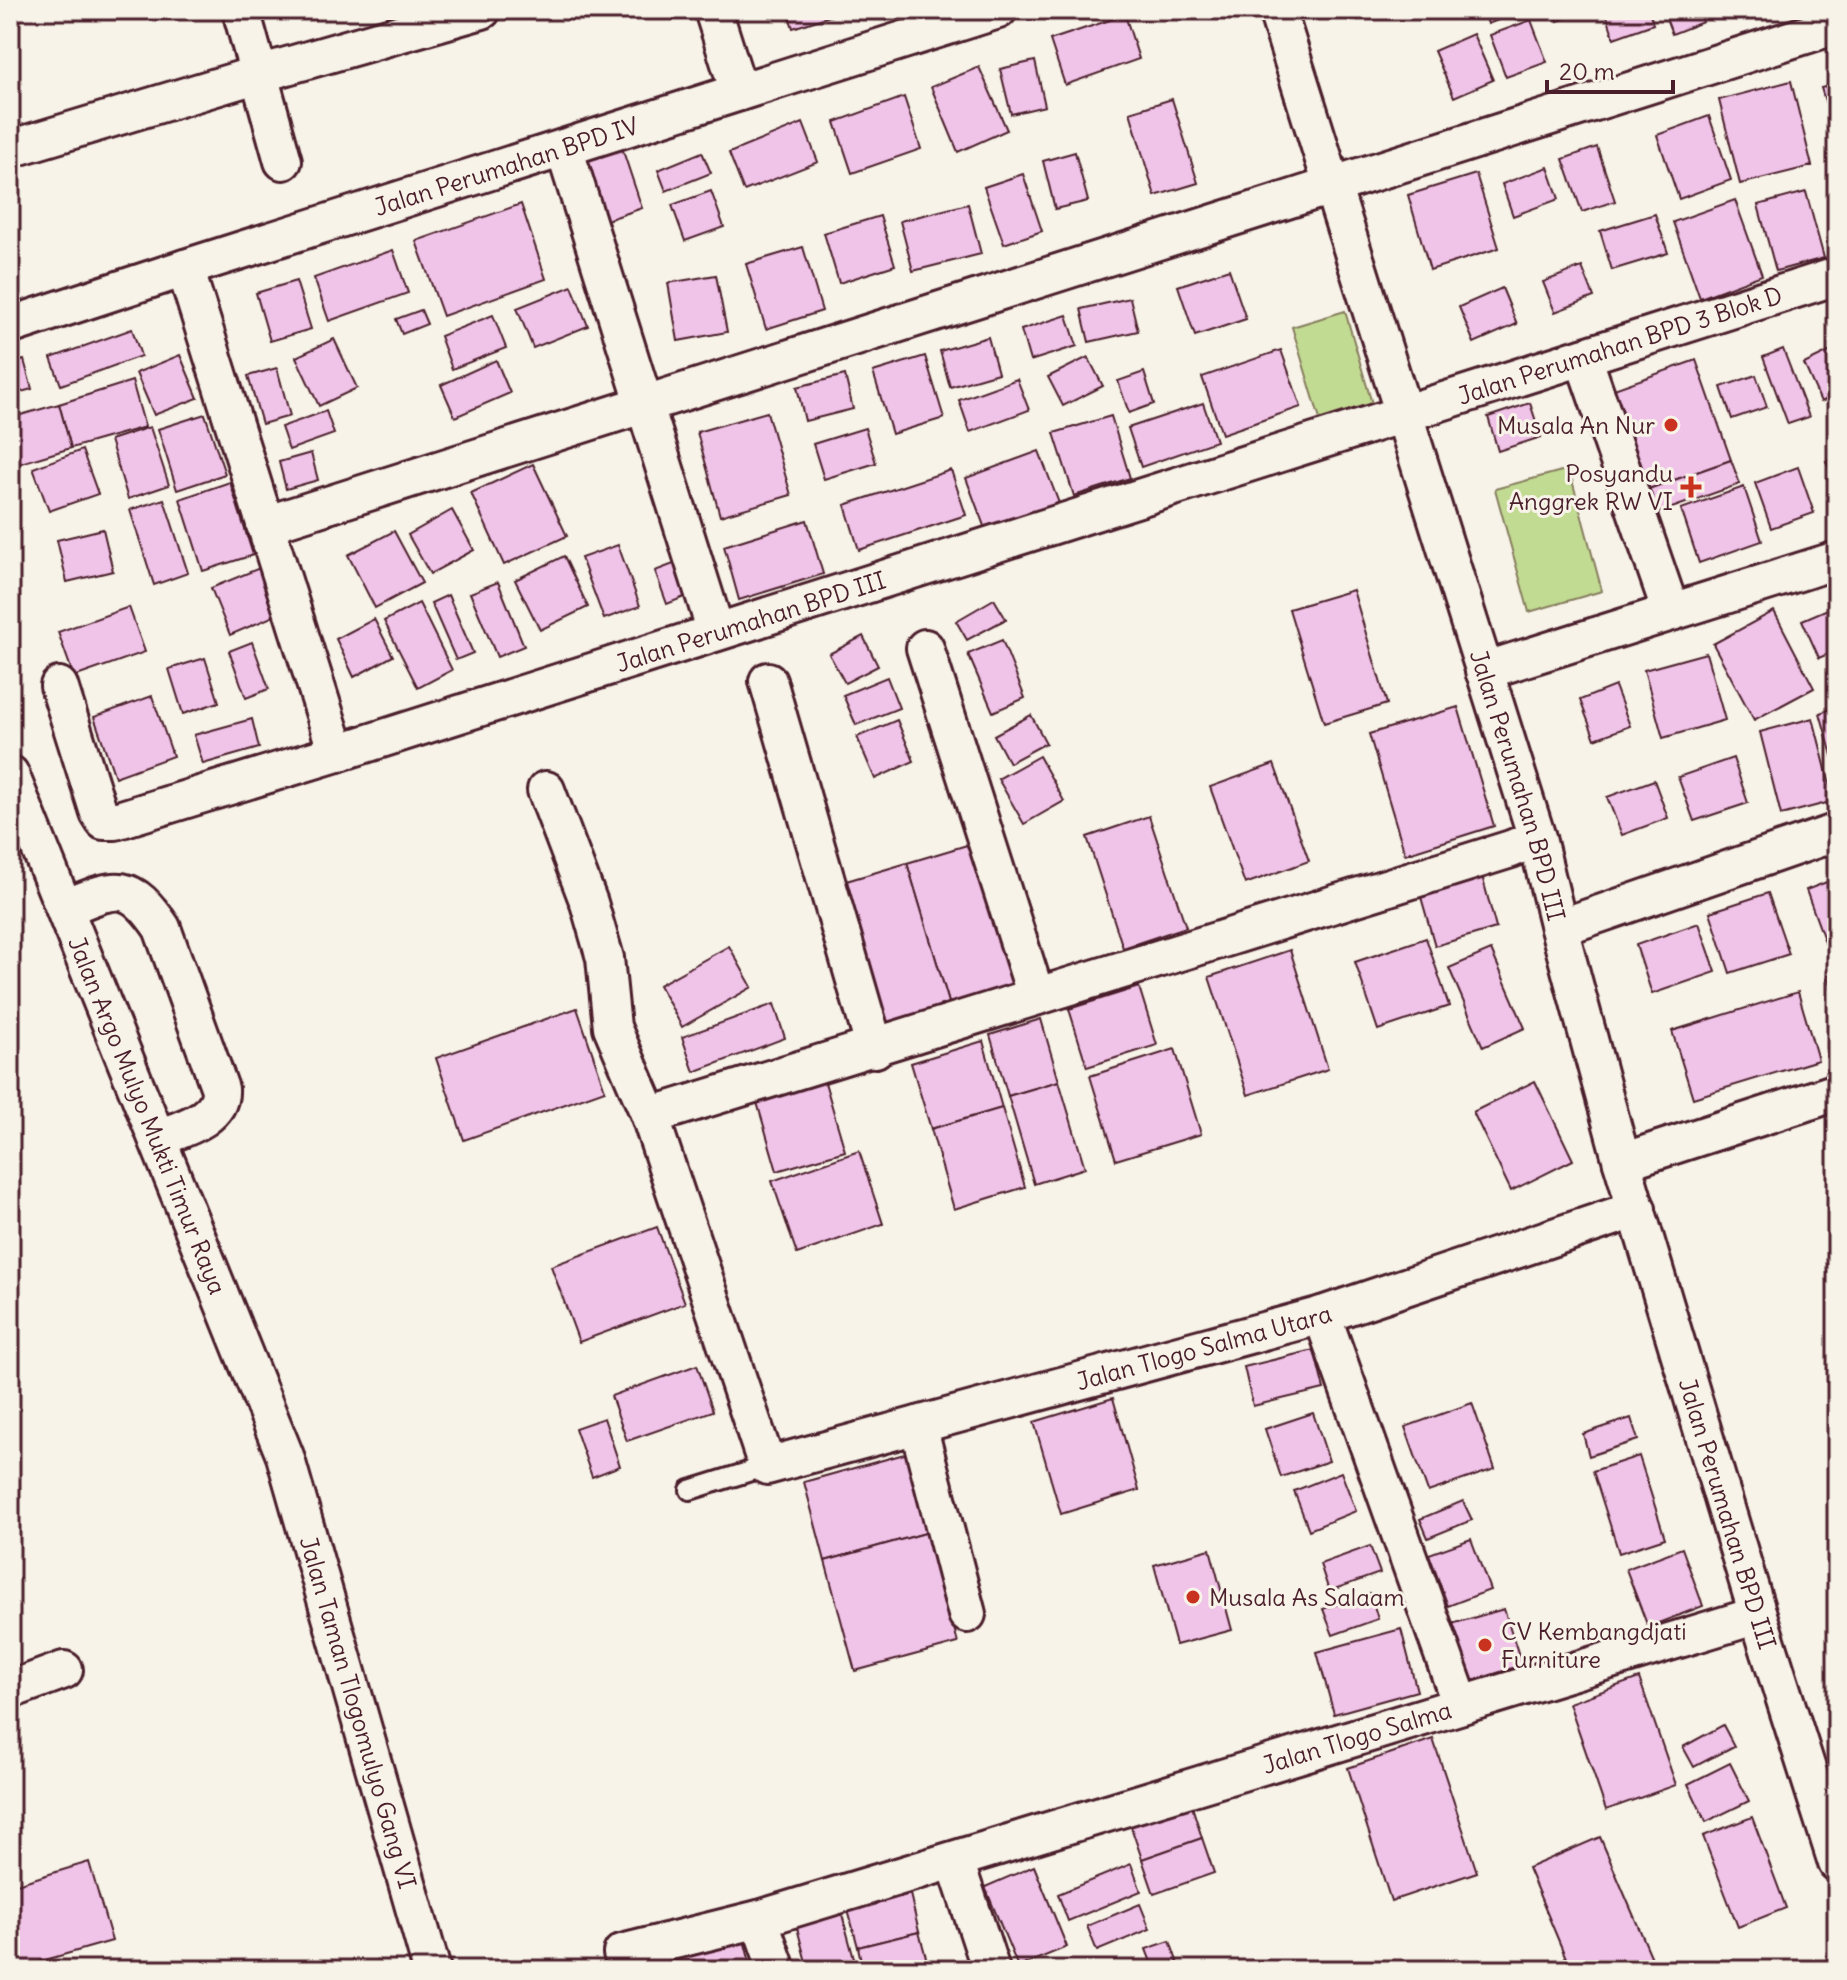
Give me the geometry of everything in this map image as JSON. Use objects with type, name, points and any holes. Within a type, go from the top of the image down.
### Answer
[{"type":"street","points":[[241,10],[283,161]]},
{"type":"street","points":[[10,149],[482,10]]},
{"type":"street","points":[[713,10],[739,92]]},
{"type":"street","name":"Jalan Perumahan BPD IV","points":[[15,324],[998,10]]},
{"type":"street","name":"Jalan Perumahan BPD III","points":[[1277,10],[1537,838],[1622,1162],[1758,1615],[1837,1863]]},
{"type":"street","points":[[265,525],[1837,25]]},
{"type":"street","points":[[564,148],[716,632]]},
{"type":"street","points":[[185,268],[337,753]]},
{"type":"street","name":"Jalan Perumahan BPD 3 Blok D","points":[[1404,414],[1837,276]]},
{"type":"street","points":[[1583,357],[1671,612]]},
{"type":"street","name":"Jalan Perumahan BPD III","points":[[59,686],[99,813],[104,821],[115,821],[1404,414]]},
{"type":"street","points":[[1484,671],[1837,560]]},
{"type":"street","points":[[925,648],[1036,996]]},
{"type":"street","points":[[768,681],[875,1049]]},
{"type":"street","name":"Jalan Argo Mulyo Mukti Timur Raya","points":[[10,774],[80,902],[178,1130],[285,1456]]},
{"type":"street","points":[[546,790],[589,903],[605,958],[612,1027],[650,1116],[767,1466]]},
{"type":"street","points":[[1559,928],[1837,832]]},
{"type":"street","points":[[650,1116],[875,1049],[1511,849],[1537,838]]},
{"type":"street","points":[[80,902],[115,890],[135,897],[162,928],[221,1098],[218,1106],[178,1130]]},
{"type":"street","points":[[1622,1162],[1837,1092]]},
{"type":"street","name":"Jalan Tlogo Salma Utara","points":[[767,1466],[1322,1315],[1637,1209]]},
{"type":"street","points":[[1322,1315],[1461,1705]]},
{"type":"street","points":[[918,1425],[967,1614]]},
{"type":"street","name":"Jalan Taman Tlogomulyo Gang VI","points":[[285,1456],[432,1970]]},
{"type":"street","name":"Jalan Tlogo Salma","points":[[622,1953],[759,1919],[955,1861],[1758,1615]]},
{"type":"street","points":[[10,1690],[64,1670]]},
{"type":"street","points":[[955,1861],[991,1970]]},
{"type":"street","points":[[759,1919],[777,1970]]},
{"type":"lane","points":[[690,1490],[767,1466]]},
{"type":"green space","points":[[1345,311],[1373,407],[1321,423],[1292,327]]},
{"type":"green space","points":[[1569,469],[1602,591],[1529,612],[1495,489]]},
{"type":"building","points":[[787,10],[848,10],[793,28]]},
{"type":"building","points":[[1483,10],[1524,10],[1488,24]]},
{"type":"building","points":[[1554,10],[1584,10],[1584,11],[1558,21]]},
{"type":"building","points":[[1605,10],[1649,10],[1653,24],[1614,38]]},
{"type":"building","points":[[1663,10],[1698,10],[1703,22],[1672,34]]},
{"type":"building","points":[[1125,15],[1139,59],[1065,85],[1050,40]]},
{"type":"building","points":[[1531,20],[1547,62],[1506,77],[1490,35]]},
{"type":"building","points":[[1473,34],[1493,80],[1454,97],[1434,51]]},
{"type":"building","points":[[1035,61],[1045,106],[1011,114],[1000,69]]},
{"type":"building","points":[[979,67],[1007,130],[958,152],[931,87]]},
{"type":"building","points":[[1791,81],[1812,166],[1740,184],[1719,100]]},
{"type":"building","points":[[1837,84],[1837,118],[1831,120],[1821,88]]},
{"type":"building","points":[[904,97],[921,149],[852,173],[835,122]]},
{"type":"building","points":[[1172,99],[1198,183],[1155,196],[1130,112]]},
{"type":"building","points":[[1709,116],[1731,180],[1679,199],[1657,135]]},
{"type":"building","points":[[803,123],[818,162],[744,191],[729,153]]},
{"type":"building","points":[[621,145],[642,208],[604,221],[583,158]]},
{"type":"building","points":[[1597,147],[1615,201],[1582,212],[1563,159]]},
{"type":"building","points":[[702,152],[711,173],[666,191],[658,170]]},
{"type":"building","points":[[1075,152],[1088,201],[1055,209],[1043,161]]},
{"type":"building","points":[[1548,167],[1559,199],[1513,216],[1502,184]]},
{"type":"building","points":[[1023,174],[1042,231],[1004,244],[984,187]]},
{"type":"building","points":[[1476,174],[1499,248],[1430,270],[1408,195]]},
{"type":"building","points":[[711,191],[724,227],[685,241],[672,205]]},
{"type":"building","points":[[1806,192],[1824,258],[1776,271],[1758,205]]},
{"type":"building","points":[[1735,200],[1762,275],[1700,298],[1673,222]]},
{"type":"building","points":[[521,204],[546,279],[443,316],[416,241]]},
{"type":"building","points":[[968,204],[981,254],[913,271],[900,221]]},
{"type":"building","points":[[1655,214],[1668,253],[1612,270],[1600,231]]},
{"type":"building","points":[[880,216],[895,265],[839,283],[824,233]]},
{"type":"building","points":[[803,247],[822,311],[766,329],[746,264]]},
{"type":"building","points":[[393,250],[408,293],[329,321],[314,278]]},
{"type":"building","points":[[1582,267],[1594,297],[1555,312],[1543,282]]},
{"type":"building","points":[[1229,269],[1246,319],[1195,336],[1178,286]]},
{"type":"building","points":[[716,275],[727,332],[678,341],[668,283]]},
{"type":"building","points":[[296,281],[311,329],[270,341],[256,293]]},
{"type":"building","points":[[572,286],[588,326],[533,348],[517,308]]},
{"type":"building","points":[[1502,288],[1517,324],[1474,343],[1459,307]]},
{"type":"building","points":[[1130,298],[1138,331],[1089,342],[1081,309]]},
{"type":"building","points":[[421,310],[427,324],[402,334],[396,319]]},
{"type":"building","points":[[493,315],[506,348],[452,369],[440,336]]},
{"type":"building","points":[[1067,315],[1077,346],[1030,361],[1021,330]]},
{"type":"building","points":[[132,329],[141,356],[61,385],[51,358]]},
{"type":"building","points":[[988,337],[998,373],[950,387],[940,351]]},
{"type":"building","points":[[334,339],[357,388],[319,406],[296,357]]},
{"type":"building","points":[[1837,348],[1837,395],[1821,402],[1804,364]]},
{"type":"building","points":[[1783,349],[1809,417],[1788,424],[1763,357]]},
{"type":"building","points":[[1281,350],[1301,407],[1222,434],[1202,377]]},
{"type":"building","points":[[180,355],[198,398],[154,415],[136,373]]},
{"type":"building","points":[[925,356],[944,418],[892,434],[873,372]]},
{"type":"building","points":[[1088,357],[1103,386],[1063,406],[1048,377]]},
{"type":"building","points":[[24,360],[32,389],[10,395],[10,364]]},
{"type":"building","points":[[496,360],[510,393],[455,417],[441,385]]},
{"type":"building","name":"Musala An Nur","points":[[1696,360],[1731,460],[1643,491],[1611,390]]},
{"type":"building","points":[[277,368],[290,416],[262,424],[248,376]]},
{"type":"building","points":[[1144,372],[1154,404],[1129,413],[1118,381]]},
{"type":"building","points":[[845,375],[853,409],[805,421],[797,387]]},
{"type":"building","points":[[1756,375],[1767,407],[1732,419],[1721,387]]},
{"type":"building","points":[[1017,379],[1029,410],[970,432],[959,400]]},
{"type":"building","points":[[132,381],[145,427],[71,448],[59,404]]},
{"type":"building","points":[[1203,403],[1216,441],[1141,467],[1128,428]]},
{"type":"building","points":[[1530,403],[1541,437],[1498,451],[1488,417]]},
{"type":"building","points":[[59,404],[71,448],[11,466],[10,418]]},
{"type":"building","points":[[326,411],[334,434],[289,450],[281,427]]},
{"type":"building","points":[[767,412],[791,495],[720,516],[697,432]]},
{"type":"building","points":[[205,414],[225,474],[177,490],[158,429]]},
{"type":"building","points":[[1111,416],[1130,478],[1074,496],[1054,433]]},
{"type":"building","points":[[150,427],[169,485],[128,499],[110,440]]},
{"type":"building","points":[[865,428],[876,463],[824,479],[813,444]]},
{"type":"building","points":[[82,450],[98,494],[49,511],[33,468]]},
{"type":"building","points":[[1039,451],[1060,506],[987,534],[966,478]]},
{"type":"building","points":[[311,453],[318,480],[286,489],[279,462]]},
{"type":"building","points":[[1837,456],[1837,489],[1826,461]]},
{"type":"building","name":"Posyandu Anggrek RW VI","points":[[1731,460],[1740,484],[1652,515],[1643,491]]},
{"type":"building","points":[[533,464],[567,536],[504,565],[471,493]]},
{"type":"building","points":[[1798,467],[1814,513],[1771,528],[1755,483]]},
{"type":"building","points":[[951,470],[966,515],[859,550],[845,505]]},
{"type":"building","points":[[230,482],[253,555],[203,571],[180,499]]},
{"type":"building","points":[[1744,487],[1762,541],[1699,563],[1681,509]]},
{"type":"building","points":[[164,499],[188,573],[154,585],[130,510]]},
{"type":"building","points":[[452,510],[474,550],[430,574],[408,535]]},
{"type":"building","points":[[807,520],[823,574],[739,600],[724,546]]},
{"type":"building","points":[[103,529],[113,571],[67,582],[57,540]]},
{"type":"building","points":[[394,531],[422,583],[375,608],[348,555]]},
{"type":"building","points":[[618,545],[640,606],[604,619],[581,558]]},
{"type":"building","points":[[564,556],[588,607],[540,630],[515,580]]},
{"type":"building","points":[[684,560],[697,592],[667,604],[655,571]]},
{"type":"building","points":[[262,567],[281,613],[230,635],[211,588]]},
{"type":"building","points":[[498,582],[524,646],[497,657],[470,593]]},
{"type":"building","points":[[1353,590],[1387,704],[1324,723],[1289,609]]},
{"type":"building","points":[[448,595],[473,653],[456,660],[431,603]]},
{"type":"building","points":[[994,599],[1006,619],[967,640],[956,621]]},
{"type":"building","points":[[419,603],[452,670],[418,688],[384,621]]},
{"type":"building","points":[[1837,605],[1837,650],[1819,658],[1802,620]]},
{"type":"building","points":[[129,607],[145,652],[74,677],[58,632]]},
{"type":"building","points":[[1774,611],[1814,688],[1754,720],[1713,644]]},
{"type":"building","points":[[374,619],[393,656],[354,677],[336,639]]},
{"type":"building","points":[[863,636],[878,666],[845,683],[829,654]]},
{"type":"building","points":[[1002,640],[1025,698],[993,712],[968,654]]},
{"type":"building","points":[[252,642],[269,689],[246,698],[229,651]]},
{"type":"building","points":[[1706,653],[1725,720],[1663,738],[1644,670]]},
{"type":"building","points":[[205,658],[219,702],[183,714],[169,669]]},
{"type":"building","points":[[887,677],[899,708],[856,725],[843,695]]},
{"type":"building","points":[[1615,686],[1630,726],[1595,739],[1580,700]]},
{"type":"building","points":[[152,696],[173,756],[115,777],[94,717]]},
{"type":"building","points":[[1458,707],[1494,826],[1405,854],[1369,734]]},
{"type":"building","points":[[1837,707],[1837,773],[1820,713]]},
{"type":"building","points":[[1031,715],[1046,743],[1009,763],[994,735]]},
{"type":"building","points":[[1813,718],[1834,801],[1781,815],[1760,732]]},
{"type":"building","points":[[252,719],[259,748],[203,764],[194,735]]},
{"type":"building","points":[[897,720],[914,761],[875,779],[857,737]]},
{"type":"building","points":[[1039,756],[1064,801],[1024,824],[998,779]]},
{"type":"building","points":[[1733,758],[1748,803],[1694,821],[1678,777]]},
{"type":"building","points":[[1274,764],[1309,861],[1245,884],[1210,787]]},
{"type":"building","points":[[1654,780],[1668,818],[1622,835],[1607,797]]},
{"type":"building","points":[[1149,816],[1186,927],[1123,948],[1087,837]]},
{"type":"building","points":[[977,842],[1018,985],[950,1006],[907,863]]},
{"type":"building","points":[[907,863],[950,1006],[886,1025],[843,882]]},
{"type":"building","points":[[1481,872],[1496,928],[1435,946],[1419,890]]},
{"type":"building","points":[[1837,878],[1837,953],[1830,956],[1806,890]]},
{"type":"building","points":[[1768,893],[1789,954],[1730,973],[1710,912]]},
{"type":"building","points":[[1699,923],[1716,972],[1652,994],[1636,945]]},
{"type":"building","points":[[1426,938],[1449,1006],[1378,1030],[1355,962]]},
{"type":"building","points":[[729,946],[752,987],[682,1027],[659,985]]},
{"type":"building","points":[[1290,950],[1328,1069],[1248,1095],[1209,977]]},
{"type":"building","points":[[1491,950],[1525,1028],[1483,1047],[1449,968]]},
{"type":"building","points":[[1837,973],[1837,1007],[1827,976]]},
{"type":"building","points":[[1139,987],[1157,1045],[1087,1067],[1069,1009]]},
{"type":"building","points":[[1798,992],[1818,1060],[1693,1098],[1672,1031]]},
{"type":"building","points":[[774,1004],[785,1038],[694,1072],[682,1037]]},
{"type":"building","points":[[577,1008],[605,1090],[464,1140],[436,1058]]},
{"type":"building","points":[[1041,1019],[1059,1081],[1008,1096],[990,1035]]},
{"type":"building","points":[[983,1041],[1002,1108],[931,1129],[911,1063]]},
{"type":"building","points":[[1175,1049],[1201,1134],[1116,1160],[1090,1076]]},
{"type":"building","points":[[822,1072],[845,1151],[777,1171],[754,1092]]},
{"type":"building","points":[[1059,1081],[1085,1168],[1034,1184],[1008,1096]]},
{"type":"building","points":[[1535,1081],[1573,1160],[1511,1191],[1473,1112]]},
{"type":"building","points":[[1002,1108],[1025,1187],[954,1209],[931,1129]]},
{"type":"building","points":[[859,1151],[883,1224],[797,1254],[772,1181]]},
{"type":"building","points":[[657,1227],[685,1303],[579,1342],[551,1266]]},
{"type":"building","points":[[1314,1350],[1324,1389],[1253,1406],[1244,1367]]},
{"type":"building","points":[[697,1365],[713,1411],[627,1441],[611,1396]]},
{"type":"building","points":[[1113,1398],[1139,1490],[1061,1514],[1034,1422]]},
{"type":"building","points":[[1472,1403],[1495,1469],[1428,1492],[1405,1427]]},
{"type":"building","points":[[1313,1413],[1329,1461],[1281,1477],[1265,1429]]},
{"type":"building","points":[[604,1418],[620,1466],[592,1477],[575,1428]]},
{"type":"building","points":[[1631,1418],[1638,1440],[1589,1456],[1583,1434]]},
{"type":"building","points":[[908,1453],[929,1532],[825,1561],[804,1482]]},
{"type":"building","points":[[1639,1456],[1665,1538],[1619,1553],[1593,1471]]},
{"type":"building","points":[[1341,1472],[1356,1511],[1309,1530],[1294,1491]]},
{"type":"building","points":[[1463,1501],[1472,1520],[1428,1538],[1420,1519]]},
{"type":"building","points":[[929,1532],[958,1643],[855,1671],[825,1561]]},
{"type":"building","points":[[1471,1539],[1490,1590],[1448,1606],[1429,1554]]},
{"type":"building","points":[[1370,1546],[1380,1573],[1329,1591],[1320,1564]]},
{"type":"building","points":[[1682,1548],[1703,1606],[1648,1627],[1626,1569]]},
{"type":"building","name":"Musala As Salaam","points":[[1210,1549],[1232,1630],[1176,1645],[1154,1565]]},
{"type":"building","points":[[1370,1593],[1378,1619],[1333,1635],[1323,1609]]},
{"type":"building","name":"CV Kembangdjati Furniture","points":[[1504,1609],[1522,1665],[1466,1683],[1448,1625]]},
{"type":"building","points":[[1401,1629],[1417,1691],[1334,1714],[1317,1652]]},
{"type":"building","points":[[1639,1678],[1676,1785],[1606,1810],[1569,1703]]},
{"type":"building","points":[[1723,1725],[1734,1746],[1694,1767],[1683,1747]]},
{"type":"building","points":[[1433,1739],[1477,1872],[1391,1901],[1348,1768]]},
{"type":"building","points":[[1730,1763],[1749,1801],[1706,1822],[1688,1784]]},
{"type":"building","points":[[1190,1800],[1202,1838],[1142,1859],[1129,1821]]},
{"type":"building","points":[[1752,1817],[1786,1908],[1738,1927],[1703,1836]]},
{"type":"building","points":[[1600,1837],[1657,1970],[1571,1970],[1528,1868]]},
{"type":"building","points":[[1202,1838],[1214,1873],[1154,1894],[1142,1859]]},
{"type":"building","points":[[89,1862],[112,1941],[10,1970],[10,1886]]},
{"type":"building","points":[[1131,1864],[1141,1891],[1068,1921],[1058,1894]]},
{"type":"building","points":[[1034,1866],[1067,1947],[1018,1967],[985,1887]]},
{"type":"building","points":[[910,1894],[919,1932],[858,1947],[848,1910]]},
{"type":"building","points":[[1140,1904],[1150,1929],[1097,1951],[1087,1926]]},
{"type":"building","points":[[840,1907],[857,1970],[808,1970],[795,1920]]},
{"type":"building","points":[[919,1932],[929,1968],[863,1970],[858,1947]]},
{"type":"building","points":[[744,1940],[752,1970],[641,1968]]},
{"type":"building","points":[[1170,1941],[1179,1967],[1154,1970],[1146,1949]]},
{"type":"place","name":"Musala An Nur","points":[[1671,425]]},
{"type":"place","name":"Posyandu Anggrek RW VI","points":[[1691,487]]},
{"type":"place","name":"Musala As Salaam","points":[[1193,1597]]},
{"type":"place","name":"CV Kembangdjati Furniture","points":[[1485,1645]]}]
